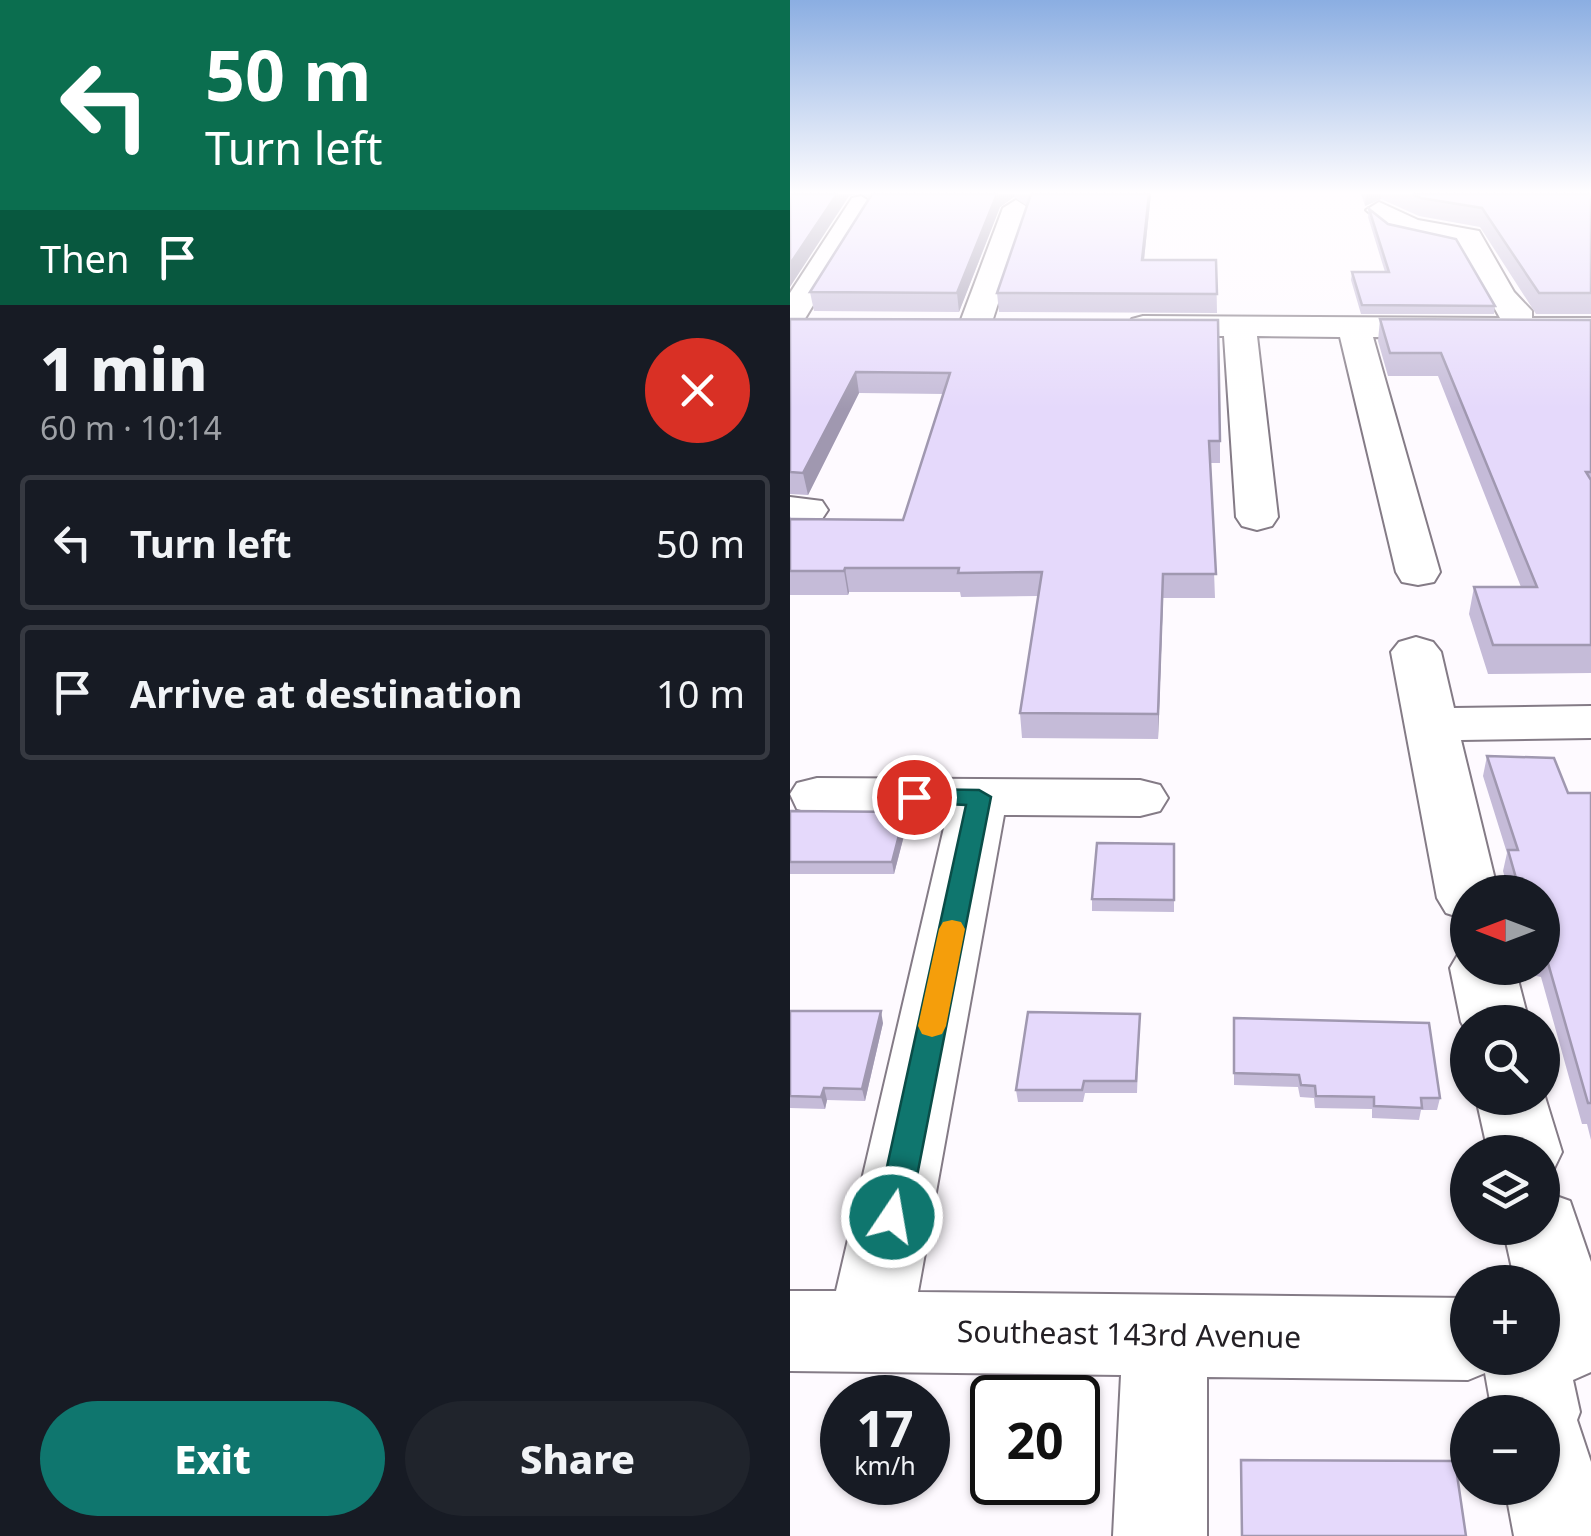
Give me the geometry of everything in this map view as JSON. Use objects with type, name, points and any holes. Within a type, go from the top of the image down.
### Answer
[{"type":"street","points":[[824,266],[790,321],[827,325]]},
{"type":"street","points":[[975,326],[996,266]]},
{"type":"street","points":[[1485,266],[1501,297],[1516,311],[1515,328]]},
{"type":"street","points":[[938,325],[1013,326]]},
{"type":"street","points":[[1108,326],[1591,328]]},
{"type":"street","points":[[1240,327],[1257,517]]},
{"type":"street","points":[[1354,327],[1418,572]]},
{"type":"street","points":[[1416,652],[1463,875]]},
{"type":"street","points":[[1429,724],[1591,722]]},
{"type":"street","points":[[817,796],[1140,798]]},
{"type":"street","points":[[830,1331],[979,797]]},
{"type":"street","name":"Southeast 143rd Avenue","points":[[830,1331],[1450,1340]]},
{"type":"street","points":[[1160,1536],[1165,1336]]},
{"type":"street","points":[[1555,1505],[1561,1536]]},
{"type":"building","points":[[827,266],[968,266],[957,293],[810,292]]},
{"type":"building","points":[[1006,266],[1216,266],[1217,294],[997,293]]},
{"type":"building","points":[[1387,266],[1472,266],[1495,306],[1362,305],[1352,272],[1389,272]]},
{"type":"building","points":[[1521,266],[1591,266],[1591,293],[1539,293]]},
{"type":"building","points":[[790,319],[1218,320],[1220,441],[1209,441],[1216,574],[1163,574],[1158,714],[1020,713],[1042,572],[958,573],[959,568],[790,571],[790,519],[903,520],[950,373],[856,372],[803,473],[790,472]]},
{"type":"building","points":[[1380,319],[1591,320],[1591,472],[1586,472],[1591,480],[1591,645],[1493,645],[1474,587],[1537,587],[1441,353],[1390,353]]},
{"type":"building","points":[[1487,756],[1554,758],[1568,793],[1591,793],[1591,1103],[1554,985],[1560,985],[1560,875],[1515,875],[1508,850],[1518,850]]},
{"type":"building","points":[[790,811],[905,812],[892,862],[790,862]]},
{"type":"building","points":[[1097,843],[1174,844],[1174,900],[1092,899]]},
{"type":"building","points":[[790,1011],[881,1011],[862,1089],[824,1088],[821,1097],[790,1096]]},
{"type":"building","points":[[1028,1012],[1140,1014],[1136,1081],[1084,1081],[1082,1090],[1016,1090]]},
{"type":"building","points":[[1234,1018],[1429,1023],[1440,1098],[1421,1098],[1422,1108],[1374,1106],[1374,1097],[1316,1096],[1315,1086],[1301,1085],[1299,1075],[1234,1073]]},
{"type":"building","points":[[1241,1460],[1450,1461],[1450,1505],[1461,1505],[1466,1536],[1242,1536]]},
{"type":"slow traffic","points":[[932,1026],[952,929]]},
{"type":"route","points":[[892,1217],[979,797],[914,797]]}]
